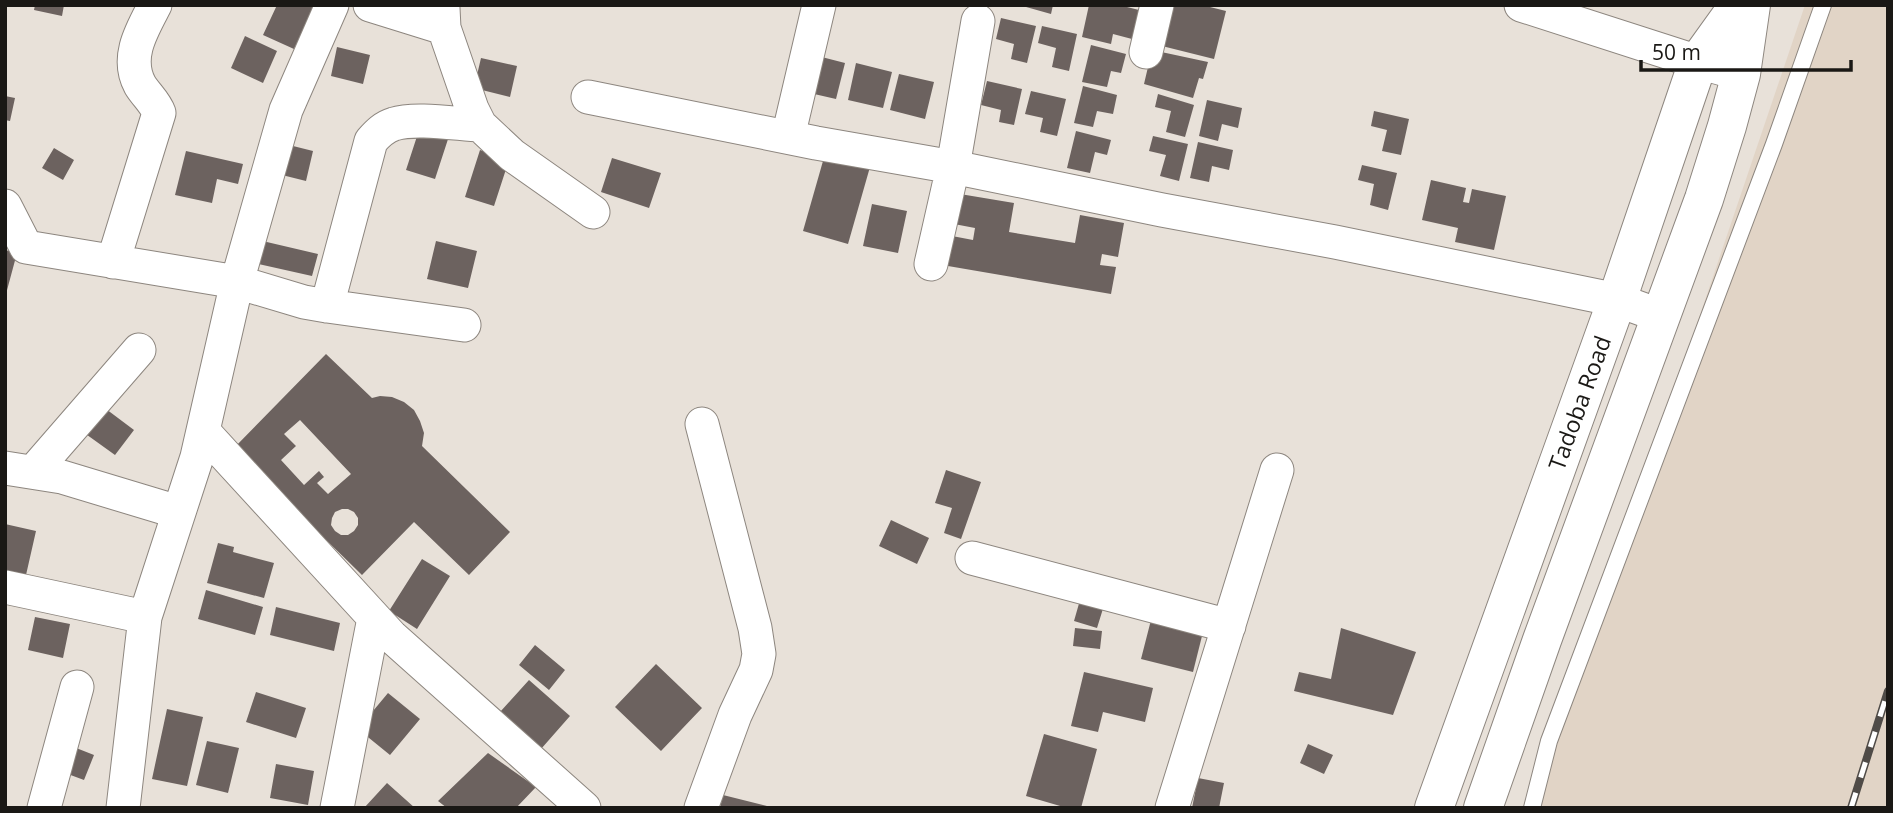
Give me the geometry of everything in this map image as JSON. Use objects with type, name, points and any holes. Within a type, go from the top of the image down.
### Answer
[{"type":"main road","name":"Tadoba Road","points":[[1434,808],[1617,300],[1698,62],[1739,5]]},
{"type":"main road","name":"Tadoba Road","points":[[1483,808],[1708,187],[1741,74],[1751,5]]},
{"type":"street","points":[[113,262],[159,113],[135,74],[134,56],[138,39],[155,5]]},
{"type":"street","points":[[129,807],[145,617],[197,457],[237,282],[286,110],[332,5]]},
{"type":"street","points":[[370,5],[443,16],[472,109],[480,125],[512,155],[593,212]]},
{"type":"street","points":[[788,138],[819,5]]},
{"type":"street","points":[[1146,52],[1157,5]]},
{"type":"street","points":[[1521,5],[1741,74]]},
{"type":"street","points":[[931,264],[953,167],[978,22]]},
{"type":"street","points":[[588,97],[788,138],[953,167],[1335,242],[1617,300],[1661,316]]},
{"type":"street","points":[[327,306],[371,141],[380,131],[392,124],[406,121],[480,125]]},
{"type":"street","points":[[5,206],[16,245],[237,282],[304,302],[464,325]]},
{"type":"street","points":[[19,470],[139,350]]},
{"type":"street","points":[[701,808],[760,654],[702,424]]},
{"type":"street","points":[[202,431],[391,636],[584,808]]},
{"type":"street","points":[[19,470],[62,477],[178,512]]},
{"type":"street","points":[[1172,808],[1277,470]]},
{"type":"street","points":[[972,558],[1229,626]]},
{"type":"street","points":[[5,587],[145,617]]},
{"type":"street","points":[[337,808],[374,618]]},
{"type":"street","points":[[44,808],[77,687]]},
{"type":"lane","points":[[1532,808],[1549,741],[1774,144],[1823,5]]},
{"type":"shaded area","points":[[1805,5],[1888,5],[1888,808],[1533,808]]},
{"type":"building","points":[[35,5],[64,5],[62,16],[34,10]]},
{"type":"building","points":[[277,5],[315,5],[294,49],[263,35]]},
{"type":"building","points":[[1019,5],[1053,5],[1051,14]]},
{"type":"building","points":[[1089,5],[1119,5],[1139,10],[1132,39],[1113,34],[1111,44],[1082,37]]},
{"type":"building","points":[[1164,5],[1202,5],[1226,11],[1214,59],[1154,44]]},
{"type":"building","points":[[1001,18],[1036,26],[1027,63],[1011,59],[1014,44],[996,39]]},
{"type":"building","points":[[1042,26],[1077,34],[1069,71],[1052,67],[1056,48],[1038,43]]},
{"type":"building","points":[[245,36],[277,51],[263,83],[231,68]]},
{"type":"building","points":[[1091,45],[1126,54],[1121,73],[1111,71],[1107,87],[1082,82]]},
{"type":"building","points":[[337,47],[370,55],[363,84],[331,76]]},
{"type":"building","points":[[1152,50],[1208,62],[1203,79],[1199,78],[1193,98],[1144,84]]},
{"type":"building","points":[[810,54],[845,63],[836,99],[801,91]]},
{"type":"building","points":[[481,58],[517,66],[510,97],[474,88]]},
{"type":"building","points":[[856,63],[892,72],[883,108],[848,100]]},
{"type":"building","points":[[899,74],[934,82],[925,119],[890,110]]},
{"type":"building","points":[[987,81],[1022,89],[1014,125],[999,122],[1001,110],[981,105]]},
{"type":"building","points":[[1083,86],[1117,95],[1113,114],[1097,111],[1093,127],[1074,123]]},
{"type":"building","points":[[1031,91],[1066,99],[1057,136],[1040,132],[1043,118],[1025,114]]},
{"type":"building","points":[[1158,94],[1194,105],[1185,137],[1166,132],[1171,111],[1155,107]]},
{"type":"building","points":[[5,96],[15,98],[10,121],[5,120]]},
{"type":"building","points":[[1207,100],[1242,108],[1238,128],[1222,124],[1218,141],[1199,136]]},
{"type":"building","points":[[1374,111],[1409,119],[1401,155],[1382,151],[1387,130],[1371,126]]},
{"type":"building","points":[[421,124],[450,133],[435,179],[406,170]]},
{"type":"building","points":[[1076,131],[1111,140],[1107,155],[1095,152],[1090,173],[1067,168]]},
{"type":"building","points":[[1153,136],[1188,144],[1179,181],[1160,176],[1166,155],[1149,151]]},
{"type":"building","points":[[1198,142],[1233,150],[1229,170],[1212,166],[1209,182],[1190,178]]},
{"type":"building","points":[[281,143],[313,151],[306,181],[274,173]]},
{"type":"building","points":[[54,148],[74,160],[63,180],[42,168]]},
{"type":"building","points":[[480,150],[509,160],[494,206],[465,197]]},
{"type":"building","points":[[186,151],[243,164],[238,184],[217,179],[212,203],[175,195]]},
{"type":"building","points":[[825,154],[870,167],[848,244],[803,231]]},
{"type":"building","points":[[612,158],[661,173],[649,208],[601,192]]},
{"type":"building","points":[[1362,165],[1397,173],[1388,210],[1370,205],[1374,184],[1358,180]]},
{"type":"building","points":[[1431,180],[1466,188],[1463,202],[1469,203],[1472,189],[1506,196],[1494,250],[1455,242],[1458,228],[1422,220]]},
{"type":"building","points":[[960,194],[1014,203],[1009,232],[1075,243],[1080,215],[1124,223],[1118,257],[1102,254],[1100,265],[1116,267],[1111,294],[948,266],[952,236],[973,240],[975,228],[954,224]]},
{"type":"building","points":[[872,204],[907,211],[898,253],[863,246]]},
{"type":"building","points":[[254,239],[318,254],[312,276],[249,262]]},
{"type":"building","points":[[436,241],[477,251],[468,288],[427,279]]},
{"type":"building","points":[[5,250],[17,253],[6,294],[5,294]]},
{"type":"building","points":[[326,354],[372,398],[392,397],[414,410],[424,433],[422,446],[510,532],[469,575],[414,522],[362,575],[233,449]],"holes":[[[300,420],[351,474],[328,494],[317,483],[324,477],[319,471],[304,485],[281,460],[296,446],[284,434]],[[342,509],[354,512],[358,518],[358,525],[348,535],[341,535],[331,525],[335,512]]]},
{"type":"building","points":[[102,406],[134,430],[115,455],[83,432]]},
{"type":"building","points":[[946,470],[981,482],[961,539],[944,533],[952,508],[935,503]]},
{"type":"building","points":[[891,520],[929,538],[917,564],[879,546]]},
{"type":"building","points":[[5,524],[36,531],[26,575],[5,570]]},
{"type":"building","points":[[218,543],[234,547],[233,552],[274,563],[264,598],[207,583]]},
{"type":"building","points":[[422,559],[450,576],[417,629],[389,611]]},
{"type":"building","points":[[206,590],[263,607],[255,635],[198,619]]},
{"type":"building","points":[[1082,593],[1106,599],[1097,628],[1074,621]]},
{"type":"building","points":[[276,607],[340,623],[334,651],[270,635]]},
{"type":"building","points":[[35,617],[70,624],[63,658],[28,650]]},
{"type":"building","points":[[1151,620],[1203,632],[1193,672],[1141,659]]},
{"type":"building","points":[[1075,628],[1102,631],[1100,649],[1073,646]]},
{"type":"building","points":[[1341,628],[1416,652],[1393,715],[1294,691],[1299,672],[1331,679]]},
{"type":"building","points":[[535,645],[565,670],[549,690],[519,665]]},
{"type":"building","points":[[656,664],[702,708],[661,751],[615,707]]},
{"type":"building","points":[[1084,672],[1153,688],[1145,722],[1103,712],[1098,732],[1071,726]]},
{"type":"building","points":[[529,680],[570,716],[541,749],[500,712]]},
{"type":"building","points":[[256,692],[306,708],[296,738],[246,722]]},
{"type":"building","points":[[388,693],[420,719],[390,755],[358,729]]},
{"type":"building","points":[[167,709],[203,717],[187,786],[152,779]]},
{"type":"building","points":[[1044,734],[1097,749],[1081,808],[1067,808],[1026,796]]},
{"type":"building","points":[[207,741],[239,748],[228,793],[196,785]]},
{"type":"building","points":[[66,744],[94,755],[84,780],[57,770]]},
{"type":"building","points":[[1308,744],[1333,755],[1324,774],[1300,763]]},
{"type":"building","points":[[488,753],[536,787],[516,808],[447,808],[438,801]]},
{"type":"building","points":[[276,764],[314,771],[308,805],[270,798]]},
{"type":"building","points":[[1198,778],[1224,783],[1219,808],[1192,808]]},
{"type":"building","points":[[387,783],[415,808],[364,808]]},
{"type":"building","points":[[723,795],[771,807],[771,808],[720,808]]},
{"type":"railway","points":[[1851,808],[1888,691]]}]
